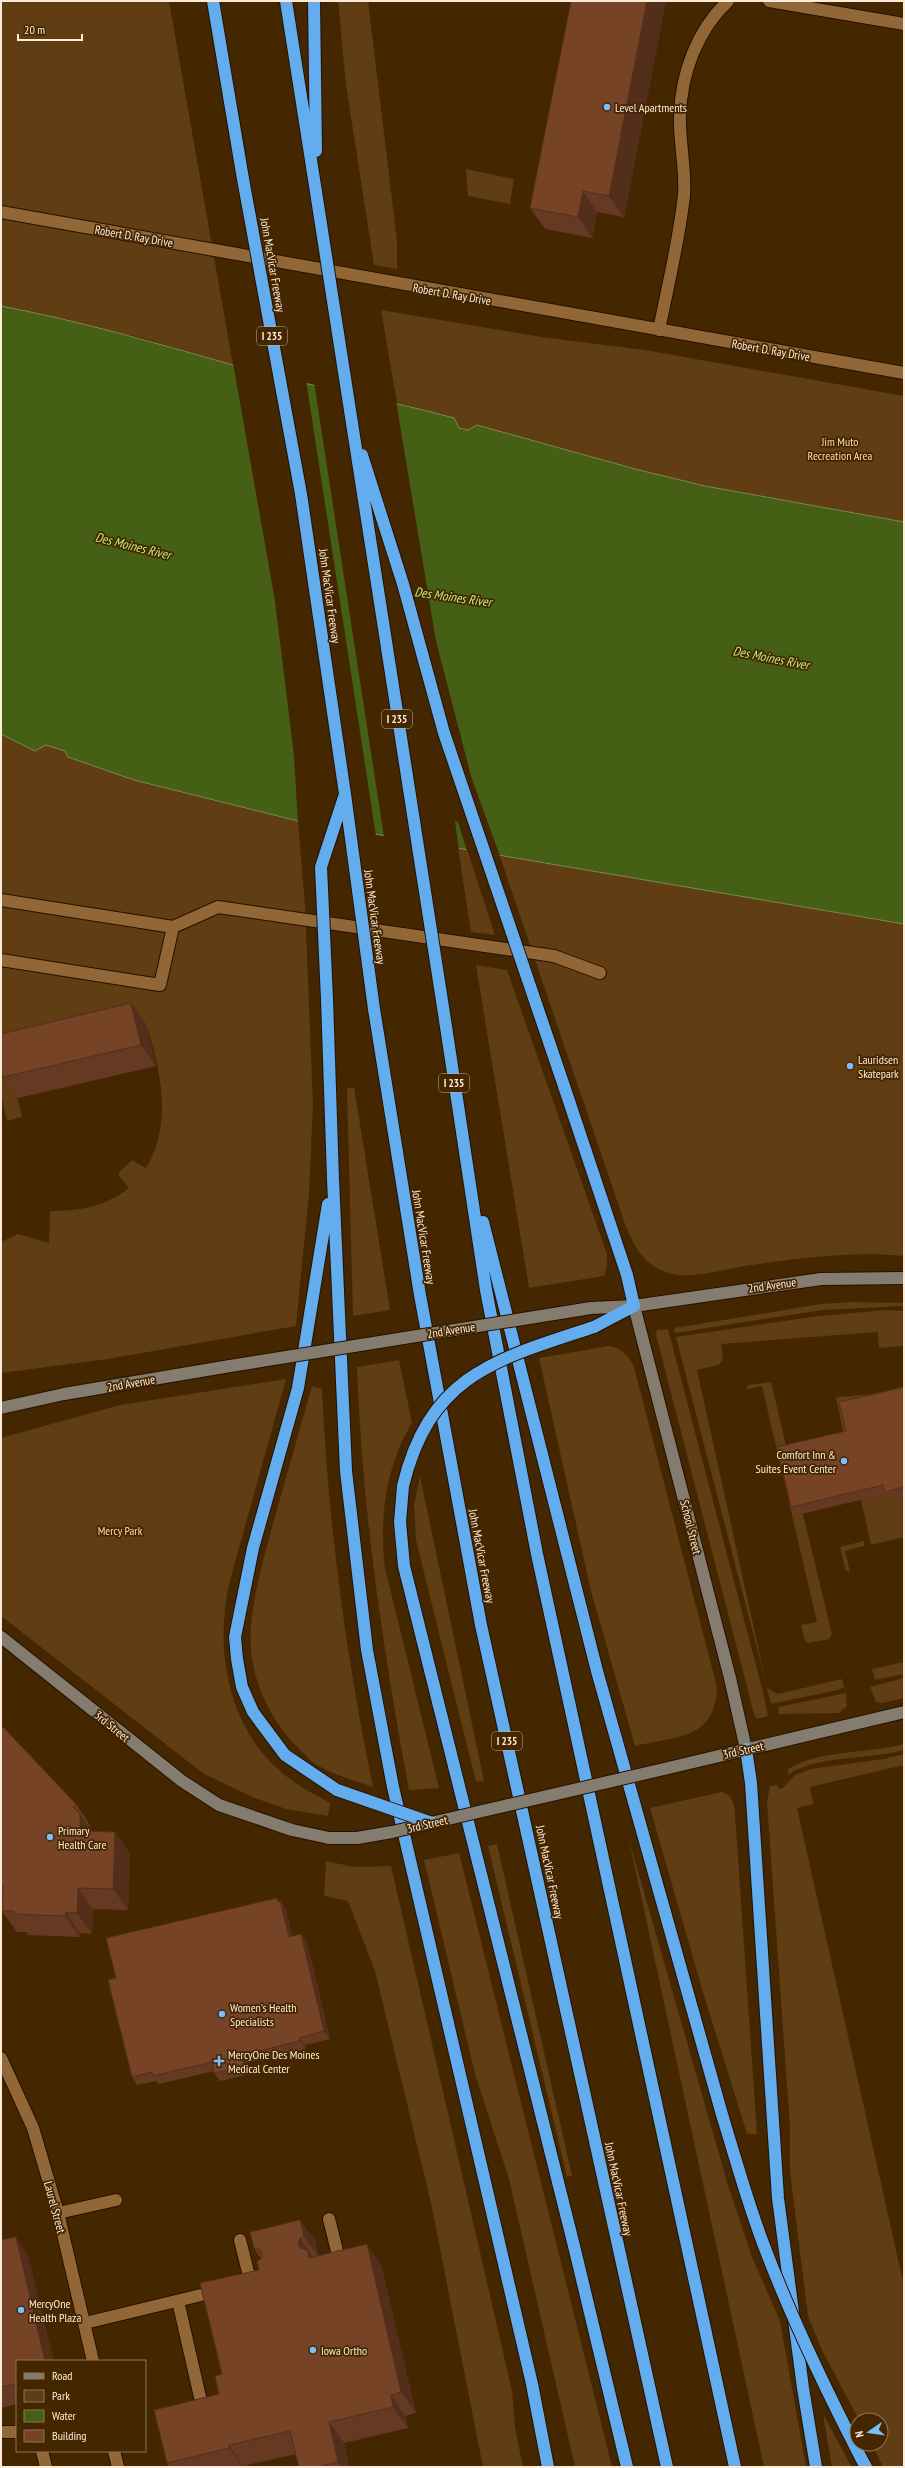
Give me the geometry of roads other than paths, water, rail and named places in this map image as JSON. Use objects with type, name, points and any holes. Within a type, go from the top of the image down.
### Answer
[{"type":"highway","name":"John MacVicar Freeway","points":[[212,1],[301,494],[345,794],[374,1009],[421,1302],[481,1624],[667,2467]]},
{"type":"highway","name":"I 235","points":[[286,1],[486,1290],[537,1554],[736,2467]]},
{"type":"highway","points":[[314,1],[316,192]]},
{"type":"highway","points":[[350,418],[403,584],[447,740],[628,1275],[634,1306],[594,1327],[513,1353],[491,1363],[459,1386],[426,1424],[408,1465],[403,1486],[400,1522],[404,1566],[573,2243],[627,2467]]},
{"type":"highway","points":[[345,794],[321,867],[346,1471],[367,1650],[393,1787],[532,2384],[548,2467]]},
{"type":"highway","points":[[464,1145],[597,1671],[723,2118],[766,2250],[786,2301],[818,2372],[863,2462]]},
{"type":"highway","points":[[333,1179],[298,1388],[253,1548],[235,1637],[242,1687],[253,1712],[285,1755],[337,1790],[432,1823]]},
{"type":"highway","points":[[746,1749],[751,1791],[778,2198],[802,2380],[816,2467]]},
{"type":"main road","name":"2nd Avenue","points":[[1,1408],[64,1394],[591,1308],[634,1306],[821,1279],[904,1278]]},
{"type":"main road","name":"School Street","points":[[634,1306],[730,1678],[746,1749]]},
{"type":"main road","name":"3rd Street","points":[[1,1637],[182,1781],[219,1805],[292,1830],[330,1838],[357,1838],[432,1823],[904,1712]]},
{"type":"street","points":[[659,330],[681,222],[684,191],[680,116],[685,81],[694,48],[709,24],[728,1]]},
{"type":"street","points":[[769,1],[904,24]]},
{"type":"street","name":"Robert D. Ray Drive","points":[[1,212],[904,373]]},
{"type":"street","points":[[1,900],[174,927],[218,907],[554,956],[600,973]]},
{"type":"street","points":[[1,960],[160,985],[174,927]]},
{"type":"street","name":"Laurel Street","points":[[1,2058],[33,2128],[58,2213],[93,2360]]},
{"type":"street","points":[[58,2213],[116,2200]]},
{"type":"street","points":[[320,2264],[339,2259],[329,2219]]},
{"type":"street","points":[[240,2240],[250,2280]]},
{"type":"street","points":[[84,2323],[212,2293],[263,2277]]},
{"type":"street","points":[[178,2301],[200,2396]]},
{"type":"street","points":[[1,2432],[16,2432]]},
{"type":"street","points":[[42,2452],[46,2467]]},
{"type":"street","points":[[114,2452],[118,2467]]},
{"type":"water","name":"Des Moines River","points":[[1,306],[89,325],[260,372],[454,418],[459,428],[468,430],[477,425],[635,469],[705,486],[904,522],[904,924],[298,821],[134,780],[68,757],[65,751],[46,745],[35,751],[1,734]]},
{"type":"place","name":"Level Apartments","points":[[607,107]]},
{"type":"place","name":"Lauridsen Skatepark","points":[[850,1066]]},
{"type":"place","name":"Comfort Inn & Suites Event Center","points":[[844,1461]]},
{"type":"place","name":"Primary Health Care","points":[[50,1837]]},
{"type":"place","name":"Women's Health Specialists","points":[[222,2014]]},
{"type":"place","name":"MercyOne Des Moines Medical Center","points":[[219,2061]]},
{"type":"place","name":"MercyOne Health Plaza","points":[[21,2310]]},
{"type":"place","name":"Iowa Ortho","points":[[313,2350]]},
{"type":"park label","name":"Jim Muto Recreation Area","points":[[840,448]]},
{"type":"park label","name":"Mercy Park","points":[[120,1530]]}]
